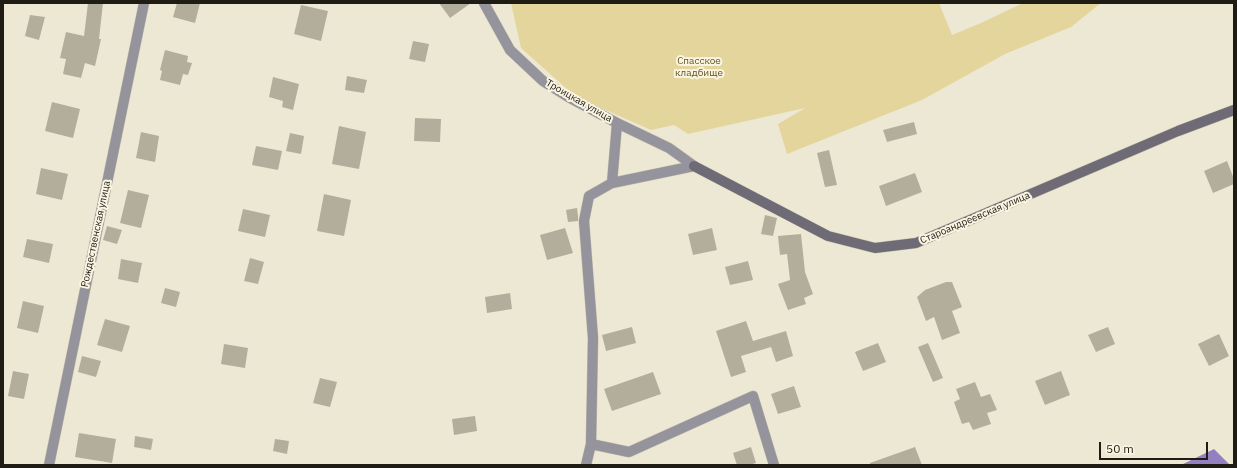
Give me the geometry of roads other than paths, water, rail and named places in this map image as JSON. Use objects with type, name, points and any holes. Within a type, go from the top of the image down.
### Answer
[{"type":"street","name":"Рождественская улица","points":[[49,465],[144,3]]},
{"type":"street","name":"Троицкая улица","points":[[484,3],[510,50],[543,81],[570,98],[617,123],[669,148],[694,166]]},
{"type":"street","name":"Староандреевская улица","points":[[694,166],[828,236],[875,248],[916,243],[1178,131],[1234,110]]},
{"type":"street","points":[[612,183],[617,123]]},
{"type":"street","points":[[586,465],[592,444],[593,338],[584,221],[589,196],[612,183],[694,166]]},
{"type":"street","points":[[592,444],[629,452],[752,396],[774,465]]},
{"type":"park label","name":"Спасское кладбище","points":[[699,66]]}]
